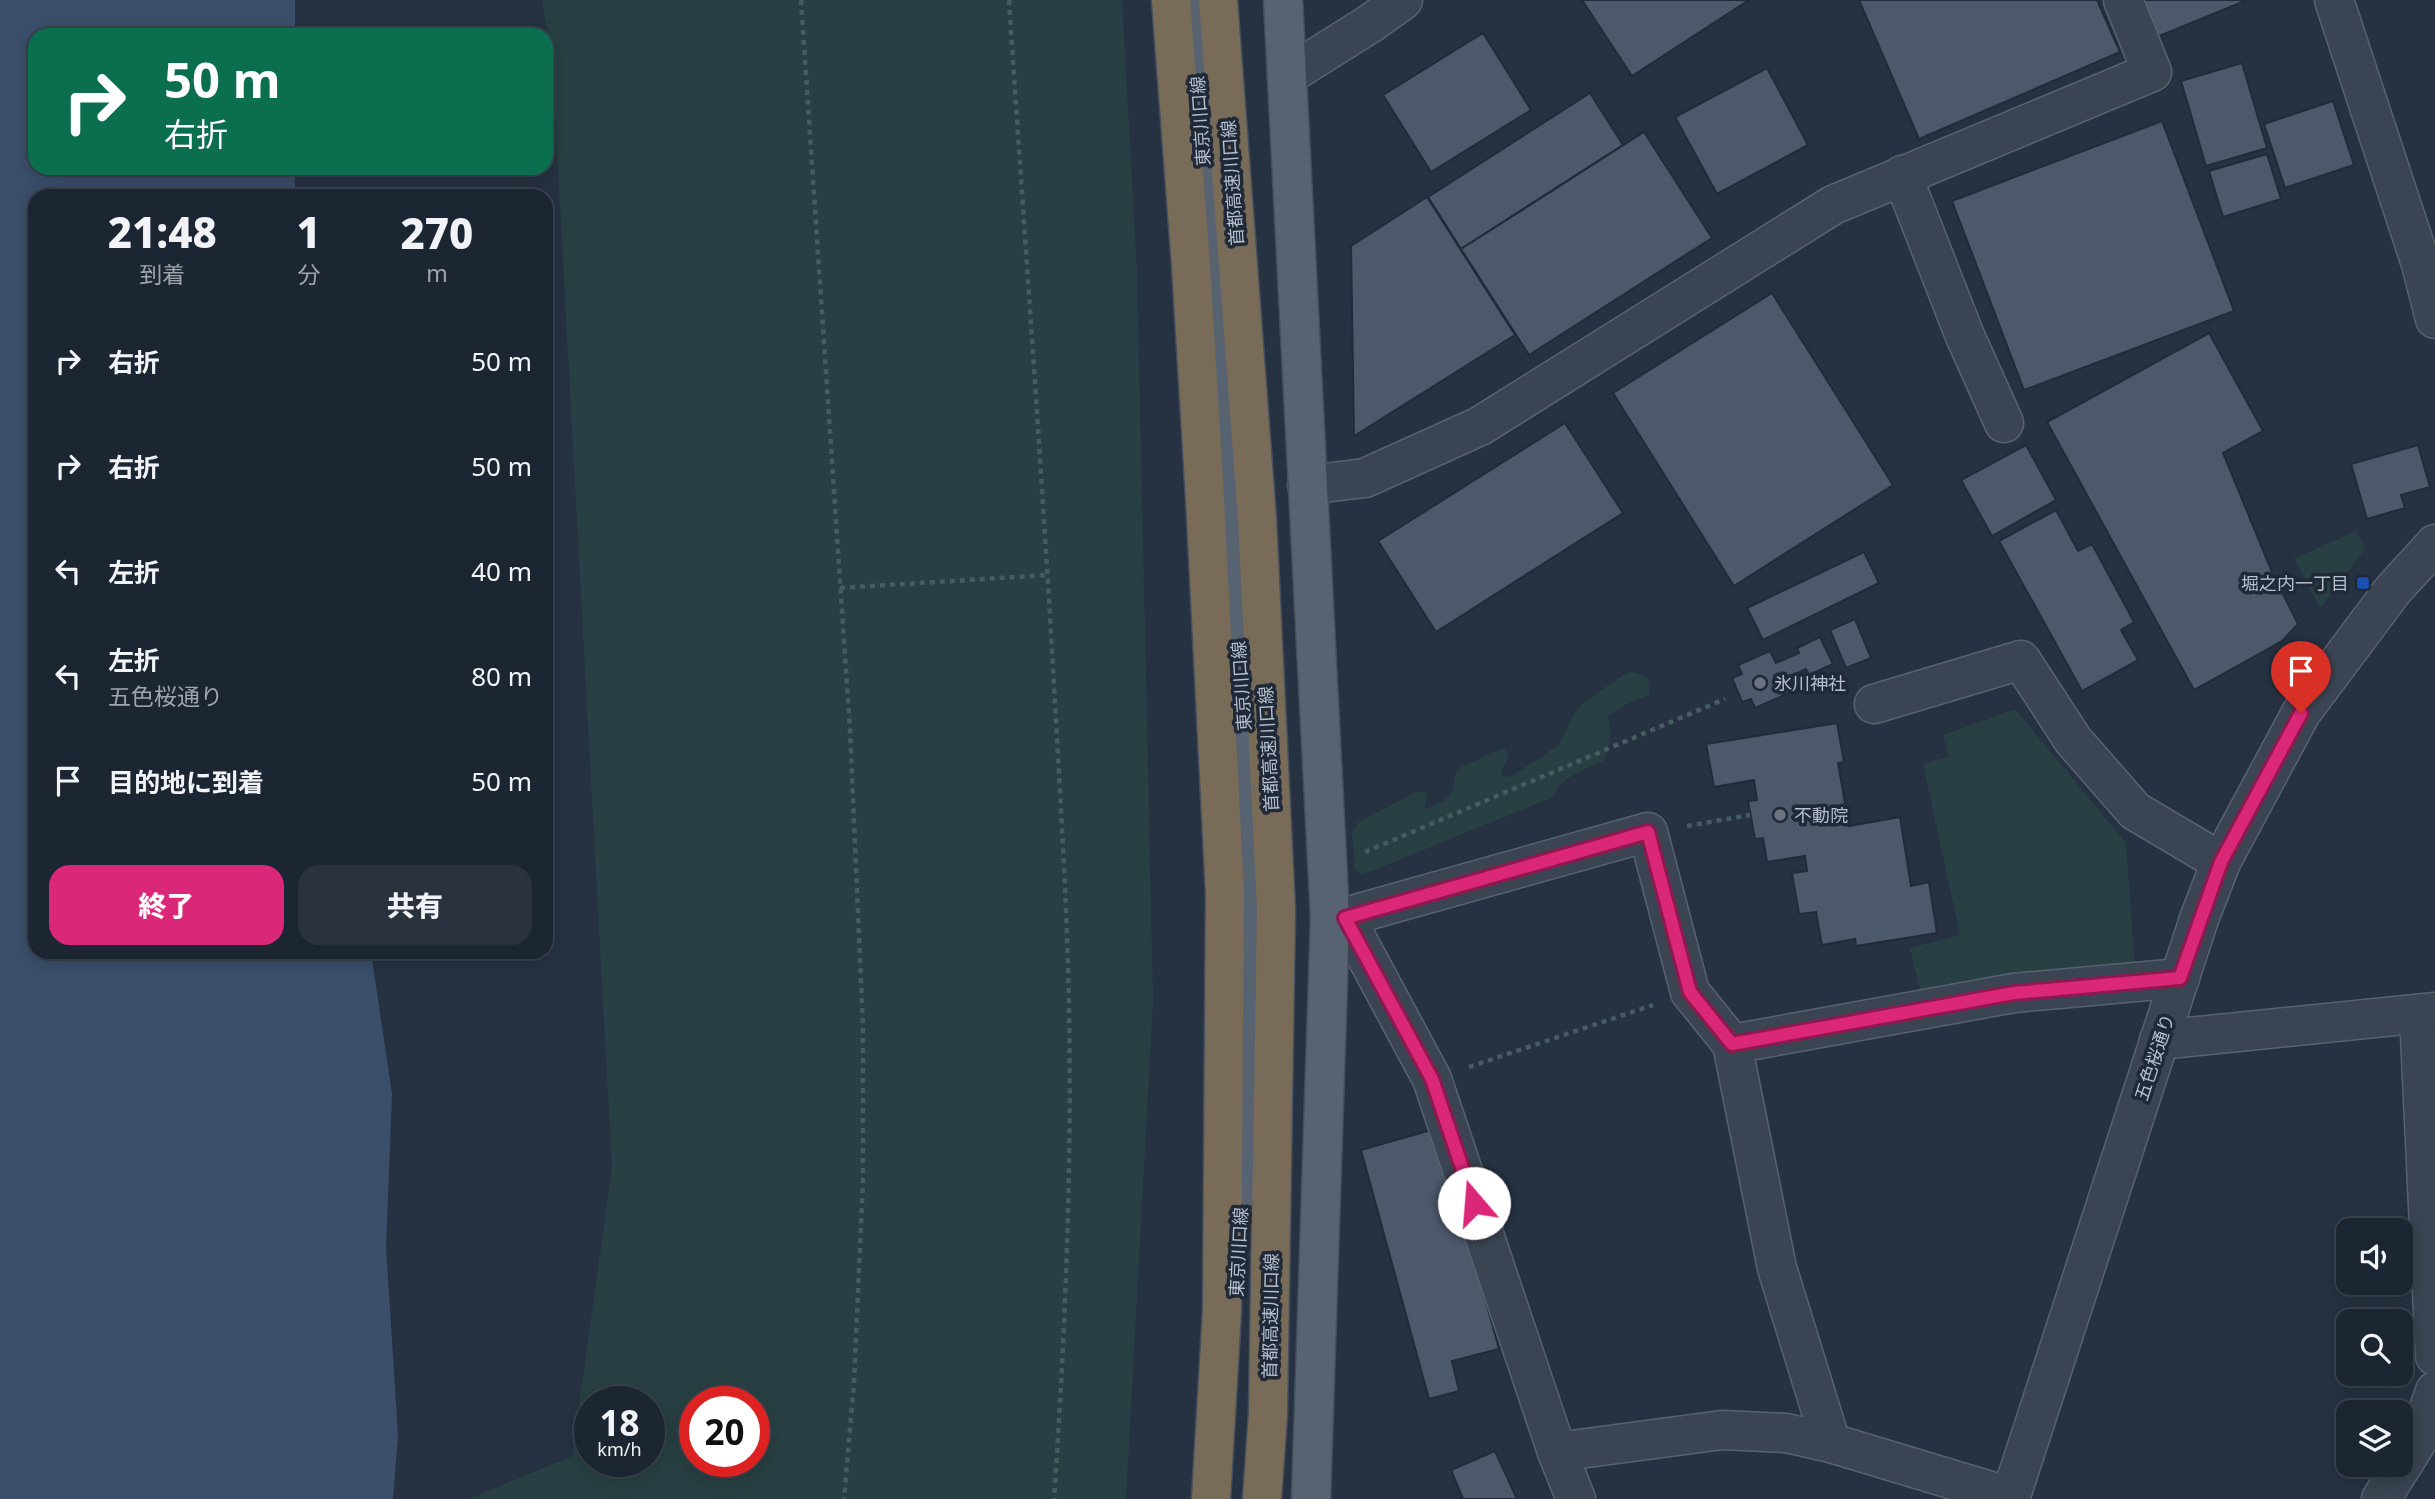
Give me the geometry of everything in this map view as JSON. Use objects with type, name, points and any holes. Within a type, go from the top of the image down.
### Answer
[{"type":"highway","points":[[1171,0],[1203,470],[1225,894],[1222,1311],[1210,1499]]},
{"type":"highway","name":"首都高速川口線","points":[[1218,0],[1256,519],[1276,910],[1268,1414],[1262,1499]]},
{"type":"main road","name":"東京川口線","points":[[1192,0],[1254,869],[1227,1499]]},
{"type":"main road","points":[[1283,0],[1328,868],[1338,918],[1311,1499]]},
{"type":"street","points":[[1287,76],[1404,0]]},
{"type":"street","points":[[1307,485],[1365,478],[1480,426],[1833,205],[2152,72],[2123,0]]},
{"type":"street","points":[[2334,0],[2421,264],[2435,319]]},
{"type":"street","points":[[1902,175],[1965,336],[2004,423]]},
{"type":"street","name":"五色桜通り","points":[[2010,1498],[2180,978],[2221,862],[2301,713],[2393,590],[2435,544]]},
{"type":"street","points":[[1874,704],[2021,660],[2073,740],[2135,811],[2221,862]]},
{"type":"street","points":[[1576,1499],[1557,1451],[1432,1079],[1338,918],[1648,832],[1690,992],[1732,1044],[1777,1268],[1831,1443]]},
{"type":"street","points":[[1732,1044],[2014,993],[2180,978]]},
{"type":"street","points":[[2160,1040],[2427,1013],[2435,1356]]},
{"type":"street","points":[[2381,1499],[2418,1440],[2435,1391]]},
{"type":"street","points":[[1557,1451],[1722,1430],[1786,1433],[1831,1443],[2010,1498]]},
{"type":"path","points":[[801,0],[858,874],[863,1028],[863,1180],[854,1382],[844,1499]]},
{"type":"path","points":[[1009,0],[1048,575],[1066,902],[1069,1012],[1066,1264],[1054,1499]]},
{"type":"path","points":[[840,588],[1048,575]]},
{"type":"path","points":[[1328,868],[1725,699]]},
{"type":"path","points":[[1648,832],[1751,815]]},
{"type":"path","points":[[1432,1079],[1690,992]]},
{"type":"green space","points":[[542,0],[1122,0],[1137,272],[1153,1001],[1126,1499],[469,1499],[572,1456],[574,1442],[574,1477],[665,1477],[665,1386],[582,1386],[612,1168],[553,76],[553,28],[547,28]]},
{"type":"green space","points":[[2356,531],[2365,549],[2320,608],[2294,559]]},
{"type":"green space","points":[[1629,671],[1648,678],[1650,695],[1630,702],[1608,716],[1611,730],[1605,760],[1567,779],[1553,797],[1362,875],[1355,869],[1352,832],[1359,822],[1416,792],[1427,791],[1425,809],[1439,804],[1448,798],[1455,774],[1463,766],[1504,748],[1509,757],[1502,770],[1502,777],[1512,776],[1559,745],[1572,717],[1582,704]]},
{"type":"green space","points":[[2015,709],[2126,843],[2135,969],[1922,999],[1910,948],[1960,935],[1923,764],[1949,757],[1943,735]]},
{"type":"water","points":[[0,0],[295,0],[295,28],[28,28],[28,175],[295,175],[295,189],[28,189],[28,959],[372,959],[392,1094],[386,1247],[398,1435],[393,1499],[0,1499]]},
{"type":"building","points":[[1582,0],[1749,0],[1632,76]]},
{"type":"building","points":[[1859,0],[2097,0],[2120,52],[1919,139]]},
{"type":"building","points":[[2142,0],[2247,0],[2157,37]]},
{"type":"building","points":[[1483,33],[1531,110],[1431,172],[1383,95]]},
{"type":"building","points":[[2242,63],[2267,148],[2206,166],[2181,81]]},
{"type":"building","points":[[1767,68],[1808,145],[1717,194],[1675,117]]},
{"type":"building","points":[[1590,93],[1623,145],[1461,249],[1428,197]]},
{"type":"building","points":[[2333,101],[2354,165],[2285,188],[2264,124]]},
{"type":"building","points":[[2162,121],[2234,311],[2024,390],[1952,201]]},
{"type":"building","points":[[1644,132],[1712,238],[1529,355],[1461,249]]},
{"type":"building","points":[[2267,154],[2281,199],[2223,217],[2209,171]]},
{"type":"building","points":[[1427,197],[1515,335],[1354,436],[1351,246]]},
{"type":"building","points":[[1772,293],[1893,485],[1734,586],[1613,393]]},
{"type":"building","points":[[2209,333],[2263,431],[2223,453],[2272,572],[2298,624],[2282,641],[2194,690],[2047,422]]},
{"type":"building","points":[[1565,423],[1623,513],[1436,632],[1378,541]]},
{"type":"building","points":[[2026,445],[2056,500],[1992,536],[1961,480]]},
{"type":"building","points":[[2418,445],[2430,487],[2401,495],[2405,508],[2367,519],[2351,464]]},
{"type":"building","points":[[2056,510],[2078,551],[2092,544],[2134,622],[2121,630],[2138,660],[2082,691],[1999,541]]},
{"type":"building","points":[[1864,552],[1879,583],[1763,640],[1747,608]]},
{"type":"building","points":[[1855,619],[1871,658],[1846,668],[1830,630]]},
{"type":"building","points":[[1820,637],[1833,664],[1809,675],[1806,669],[1782,680],[1789,693],[1755,708],[1751,699],[1742,702],[1732,678],[1742,674],[1738,665],[1770,651],[1776,663],[1799,653],[1797,648]]},
{"type":"building","points":[[1837,723],[1844,762],[1838,763],[1849,826],[1900,817],[1911,886],[1929,882],[1937,933],[1856,946],[1855,939],[1822,945],[1816,912],[1799,914],[1792,873],[1807,871],[1805,856],[1767,862],[1763,838],[1755,839],[1748,801],[1757,800],[1754,780],[1714,787],[1706,744]]},
{"type":"building","points":[[1438,1128],[1499,1349],[1452,1361],[1459,1391],[1429,1399],[1361,1150]]},
{"type":"building","points":[[1495,1451],[1517,1499],[1463,1499],[1451,1470]]},
{"type":"place","name":"堀之内一丁目","points":[[2363,583]]},
{"type":"place","name":"氷川神社","points":[[1760,683]]},
{"type":"place","name":"不動院","points":[[1780,815]]},
{"type":"route","points":[[1474,1203],[1432,1079],[1345,918],[1648,832],[1690,992],[1732,1044],[2014,993],[2180,978],[2221,862],[2301,713]]}]
